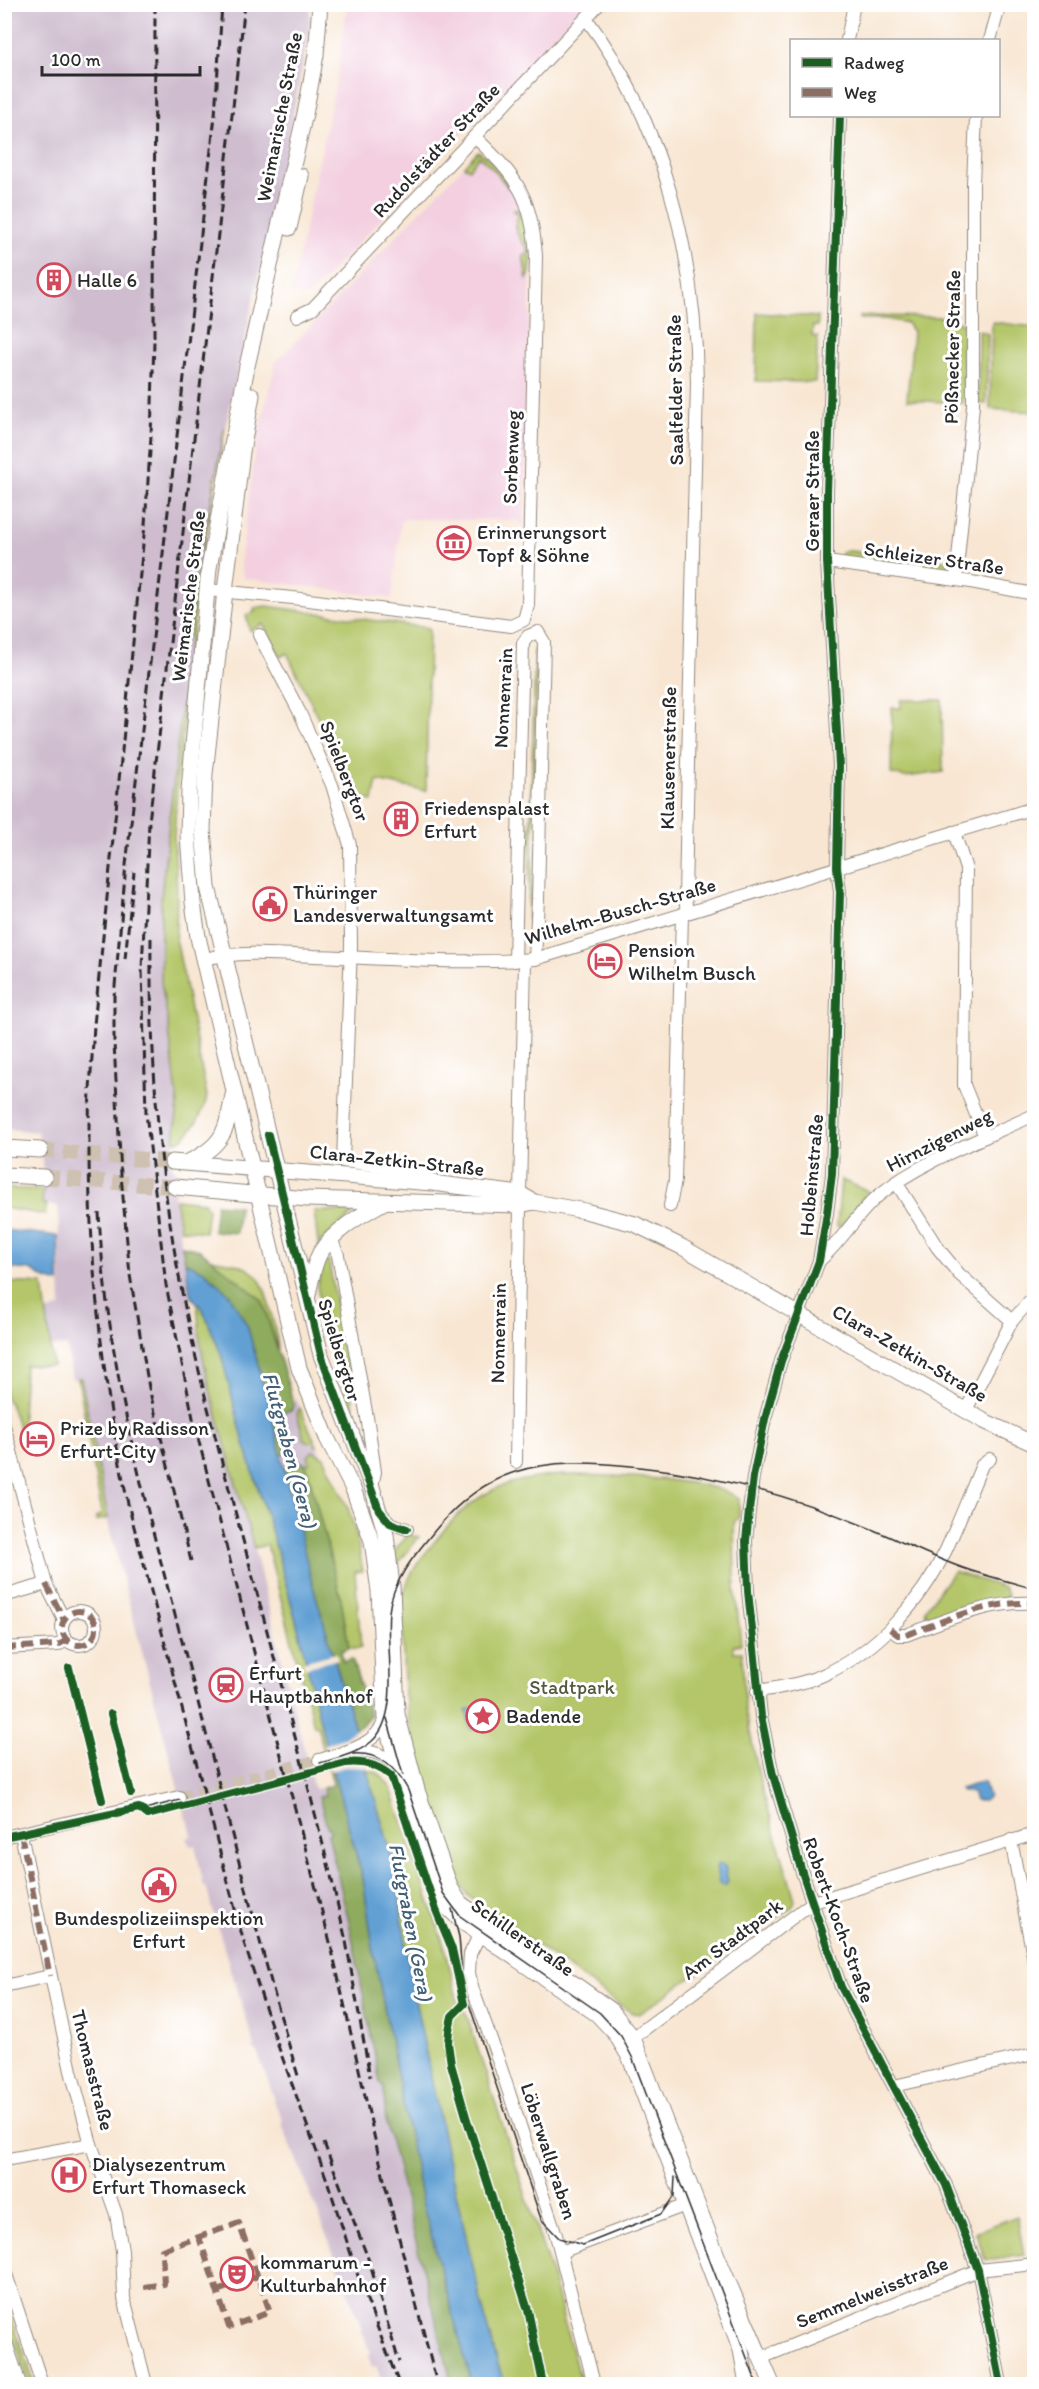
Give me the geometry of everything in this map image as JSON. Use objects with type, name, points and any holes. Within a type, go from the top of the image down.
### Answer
[{"type":"main road","name":"Weimarische Straße","points":[[259,1194],[203,959],[192,903],[188,835],[189,790],[207,590],[239,404],[306,109],[316,55],[320,4]]},
{"type":"main road","name":"Weimarische Straße","points":[[276,1170],[208,887],[203,830],[205,774],[248,412],[315,111],[326,46],[330,4]]},
{"type":"main road","name":"Clara-Zetkin-Straße","points":[[234,1089],[227,1125],[222,1137],[212,1149],[179,1162],[432,1183],[585,1211],[635,1224],[682,1247],[966,1410],[1035,1444]]},
{"type":"main road","points":[[4,1148],[40,1150]]},
{"type":"main road","name":"Spielbergtor","points":[[276,1170],[324,1365],[372,1488],[386,1534],[390,1564],[397,1714],[396,1740]]},
{"type":"main road","points":[[4,1175],[44,1177]]},
{"type":"main road","name":"Clara-Zetkin-Straße","points":[[175,1186],[283,1197],[386,1201],[525,1200]]},
{"type":"main road","name":"Spielbergtor","points":[[259,1194],[299,1368],[323,1427],[353,1489],[374,1548],[379,1591],[385,1719],[396,1740]]},
{"type":"main road","points":[[307,1302],[315,1266],[320,1254],[331,1239],[358,1217],[386,1201]]},
{"type":"main road","points":[[385,1719],[395,1690]]},
{"type":"main road","name":"Schillerstraße","points":[[396,1740],[398,1769],[438,1894],[454,1914],[597,2014],[615,2033],[628,2042]]},
{"type":"main road","name":"Schillerstraße","points":[[396,1740],[417,1790],[450,1887],[460,1903],[611,2010],[628,2042],[692,2204],[772,2385]]},
{"type":"main road","points":[[398,1769],[417,1790]]},
{"type":"main road","name":"Schillerstraße","points":[[692,2204],[741,2350],[747,2385]]},
{"type":"street","name":"Rudolstädter Straße","points":[[297,316],[313,308],[599,4]]},
{"type":"street","points":[[847,39],[854,4]]},
{"type":"street","points":[[990,39],[1000,4]]},
{"type":"street","name":"Saalfelder Straße","points":[[586,18],[600,36],[633,95],[655,147],[680,228],[686,260],[697,348],[692,604]]},
{"type":"street","name":"Geraer Straße","points":[[837,867],[839,766],[828,562],[827,462],[840,117]]},
{"type":"street","name":"Pößnecker Straße","points":[[956,579],[973,406],[973,175],[976,117]]},
{"type":"street","name":"Sorbenweg","points":[[207,590],[511,626],[524,620],[528,605],[536,256],[534,231],[530,208],[523,195],[504,166],[475,137]]},
{"type":"street","name":"Schleizer Straße","points":[[828,562],[956,579],[1035,594]]},
{"type":"street","name":"Klausenerstraße","points":[[670,1206],[675,1180],[685,914],[692,604]]},
{"type":"street","name":"Nonnenrain","points":[[516,1462],[525,1200],[523,643],[528,636],[538,632],[544,642],[538,899],[525,960]]},
{"type":"street","name":"Spielbergtor","points":[[259,635],[299,711],[332,785],[346,827],[352,867],[343,1161],[422,1171],[432,1183]]},
{"type":"street","name":"Wilhelm-Busch-Straße","points":[[203,959],[224,954],[525,960],[1035,808]]},
{"type":"street","points":[[954,832],[966,869],[964,1085],[986,1137]]},
{"type":"street","name":"Holbeinstraße","points":[[753,1477],[773,1388],[819,1261],[832,1174],[840,892],[837,867]]},
{"type":"street","name":"Hirnzigenweg","points":[[819,1261],[840,1242],[862,1212],[896,1182],[986,1137],[1034,1118]]},
{"type":"street","points":[[896,1182],[944,1256],[959,1274],[1012,1321]]},
{"type":"street","name":"Spielbergtor","points":[[331,1239],[338,1255],[368,1423],[375,1472],[372,1488]]},
{"type":"street","points":[[966,1410],[1012,1321],[1035,1296]]},
{"type":"street","points":[[4,1425],[46,1584],[64,1620],[63,1634],[67,1640],[81,1645],[93,1639],[97,1628],[90,1615],[82,1611],[73,1612],[64,1620]]},
{"type":"street","points":[[757,1691],[824,1675],[853,1658],[890,1629],[920,1593],[935,1570],[982,1465],[990,1459]]},
{"type":"street","name":"Robert-Koch-Straße","points":[[753,1477],[746,1541],[747,1578],[757,1691],[773,1775],[801,1869],[841,1987],[946,2185],[978,2270],[1001,2385]]},
{"type":"street","points":[[379,1510],[390,1523],[407,1529]]},
{"type":"street","points":[[4,1596],[46,1584]]},
{"type":"street","points":[[890,1629],[898,1635],[906,1635],[950,1617],[981,1609],[1015,1603],[1035,1604]]},
{"type":"street","points":[[4,1648],[58,1645],[67,1640]]},
{"type":"street","points":[[319,1760],[366,1747],[382,1727],[385,1719]]},
{"type":"street","points":[[366,1747],[398,1769]]},
{"type":"street","points":[[4,1837],[179,1797]]},
{"type":"street","name":"Thomasstraße","points":[[21,1834],[71,2072],[91,2144],[116,2214],[122,2251],[124,2298],[146,2385]]},
{"type":"street","name":"Am Stadtpark","points":[[628,2042],[813,1902],[1035,1834]]},
{"type":"street","points":[[1011,1840],[1035,1961]]},
{"type":"street","name":"Löberwallgraben","points":[[480,1934],[470,1954],[469,1972],[561,2252],[594,2385]]},
{"type":"street","points":[[4,1986],[50,1976]]},
{"type":"street","points":[[894,2086],[1035,2054]]},
{"type":"street","points":[[4,2160],[91,2144]]},
{"type":"street","points":[[561,2252],[692,2204]]},
{"type":"street","name":"Semmelweisstraße","points":[[761,2358],[978,2270],[1035,2264]]},
{"type":"street","points":[[4,2268],[39,2383]]},
{"type":"street","points":[[4,2337],[22,2383]]},
{"type":"shaded area","points":[[4,5],[310,5],[310,24],[278,190],[214,477],[194,592],[161,897],[161,982],[178,1104],[172,1168],[176,1170],[174,1200],[191,1303],[210,1390],[254,1548],[314,1789],[323,1788],[325,1796],[319,1797],[331,1831],[329,1834],[382,2086],[386,2122],[452,2384],[383,2384],[376,2366],[372,2367],[368,2355],[371,2353],[363,2333],[361,2334],[362,2329],[281,2122],[283,2121],[273,2101],[274,2097],[257,2052],[253,2048],[255,2047],[232,1973],[230,1973],[206,1887],[204,1887],[195,1845],[190,1846],[187,1838],[192,1836],[188,1819],[186,1819],[107,1519],[81,1378],[72,1379],[67,1346],[51,1347],[47,1312],[61,1307],[58,1206],[42,1204],[44,1177],[38,1132],[5,1129]]},
{"type":"shaded area","points":[[347,5],[584,5],[308,296],[291,293],[338,72]]},
{"type":"shaded area","points":[[478,151],[508,180],[520,201],[529,231],[531,261],[524,529],[521,523],[514,520],[404,519],[401,522],[392,598],[244,578],[240,565],[257,438],[276,362]]},
{"type":"shaded area","points":[[296,1397],[300,1408],[297,1413],[311,1445],[317,1446],[320,1453],[313,1451],[310,1463],[304,1465],[303,1462],[283,1467],[280,1455],[286,1454],[276,1414],[292,1410]]},
{"type":"green space","points":[[478,151],[502,172],[508,188],[479,156],[469,169],[464,166]]},
{"type":"green space","points":[[518,209],[526,222],[530,243],[531,264],[527,279],[523,256],[530,253],[516,230],[516,220],[519,215],[513,210]]},
{"type":"green space","points":[[757,313],[818,317],[818,326],[813,326],[812,336],[818,337],[815,382],[756,381]]},
{"type":"green space","points":[[860,316],[949,317],[964,324],[963,403],[907,400],[913,332],[907,323],[886,319],[860,319]]},
{"type":"green space","points":[[992,322],[1034,327],[1034,412],[990,409]]},
{"type":"green space","points":[[979,331],[988,334],[986,404],[978,403]]},
{"type":"green space","points":[[225,426],[197,591],[174,837],[177,890],[176,938],[207,1096],[201,1115],[193,1127],[179,1141],[174,1141],[178,1104],[161,982],[161,897],[194,592]]},
{"type":"green space","points":[[841,552],[917,558],[913,568],[841,558]]},
{"type":"green space","points":[[921,558],[949,561],[948,570],[922,569]]},
{"type":"green space","points":[[266,606],[429,628],[426,791],[377,781],[373,801],[355,798],[287,653],[281,657],[263,624],[250,631],[246,615],[255,612],[254,608]]},
{"type":"green space","points":[[535,649],[538,649],[531,919],[528,919]]},
{"type":"green space","points":[[901,700],[942,700],[943,772],[905,777],[891,774],[892,708],[901,708]]},
{"type":"green space","points":[[841,1180],[869,1191],[840,1227],[837,1226]]},
{"type":"green space","points":[[4,1188],[43,1190],[42,1204],[47,1204],[45,1215],[5,1208]]},
{"type":"green space","points":[[175,1199],[205,1202],[208,1209],[205,1232],[180,1229]]},
{"type":"green space","points":[[216,1204],[239,1206],[236,1233],[213,1231]]},
{"type":"green space","points":[[314,1211],[349,1211],[353,1214],[318,1244]]},
{"type":"green space","points":[[182,1246],[200,1250],[262,1300],[294,1404],[292,1410],[276,1414],[286,1454],[280,1455],[247,1325],[204,1271],[185,1262]]},
{"type":"green space","points":[[324,1258],[329,1262],[357,1425],[365,1424],[370,1462],[355,1425],[323,1319],[317,1286]]},
{"type":"green space","points":[[211,1259],[246,1268],[259,1279],[268,1299],[278,1350],[264,1305]]},
{"type":"green space","points":[[5,1282],[43,1284],[53,1366],[25,1365],[21,1433],[5,1397]]},
{"type":"green space","points":[[197,1301],[221,1354],[244,1443],[272,1533],[300,1635],[333,1771],[330,1772],[317,1726],[314,1726],[267,1545],[254,1548],[210,1390],[200,1342]]},
{"type":"green space","points":[[78,1378],[81,1378],[108,1518],[96,1521],[96,1517],[102,1514]]},
{"type":"green space","points":[[300,1408],[317,1446],[304,1439],[297,1413]]},
{"type":"green space","points":[[313,1451],[324,1457],[348,1508],[356,1533],[363,1571],[355,1572],[361,1647],[354,1649],[349,1648],[341,1599],[306,1464],[310,1463],[308,1456]]},
{"type":"green space","points":[[303,1462],[304,1465],[306,1464],[341,1599],[349,1648],[341,1651],[343,1661],[352,1659],[370,1715],[361,1726],[355,1729],[311,1579],[283,1467]]},
{"type":"green space","name":"Stadtpark","points":[[564,1475],[682,1482],[706,1486],[739,1499],[739,1518],[734,1522],[735,1589],[741,1644],[733,1646],[734,1652],[742,1652],[745,1709],[761,1785],[795,1900],[793,1906],[788,1910],[639,2014],[632,2013],[623,2007],[468,1896],[461,1885],[446,1847],[415,1746],[406,1705],[403,1599],[411,1574],[420,1560],[458,1515],[484,1495],[528,1479]]},
{"type":"green space","points":[[408,1535],[419,1537],[396,1566],[395,1550]]},
{"type":"green space","points":[[954,1571],[1004,1588],[1008,1596],[1004,1600],[965,1608],[928,1620],[925,1610]]},
{"type":"green space","points":[[366,1770],[378,1773],[390,1786],[446,1951],[458,2003],[466,2013],[549,2266],[581,2384],[504,2384],[486,2323],[446,2150],[413,1990],[394,1863]]},
{"type":"green space","points":[[333,1771],[363,1878],[374,1955],[422,2201],[472,2384],[452,2384],[386,2122],[383,2086],[380,2083],[351,1931],[328,1834],[331,1831],[327,1826],[319,1797],[325,1795],[323,1788],[333,1785],[330,1772]]},
{"type":"green space","points":[[1017,2216],[1024,2255],[985,2260],[976,2232]]},
{"type":"green space","points":[[4,2296],[33,2379],[28,2380],[5,2314]]},
{"type":"water","points":[[5,1230],[58,1236],[59,1283],[45,1279],[31,1270],[5,1268]]},
{"type":"water","points":[[185,1262],[204,1271],[229,1294],[247,1325],[311,1579],[394,1863],[413,1990],[446,2150],[486,2323],[504,2384],[472,2384],[422,2201],[374,1955],[363,1878],[325,1743],[300,1635],[244,1443],[221,1354],[203,1310],[191,1296]]},
{"type":"water","points":[[474,1708],[483,1719],[479,1727],[471,1730],[466,1710]]},
{"type":"water","points":[[983,1782],[989,1796],[984,1801],[975,1801],[972,1792],[962,1792],[960,1789]]},
{"type":"water","points":[[719,1863],[725,1866],[728,1882],[725,1886],[719,1884],[716,1867]]},
{"type":"pier","points":[[336,1653],[338,1659],[305,1668],[303,1662]]},
{"type":"pier","points":[[358,1728],[369,1768],[345,1767],[330,1771],[323,1745],[344,1738]]},
{"type":"tunnel","points":[[40,1150],[172,1162]]},
{"type":"tunnel","points":[[44,1177],[175,1187]]},
{"type":"tunnel","points":[[179,1797],[319,1760]]},
{"type":"tram line","points":[[320,1763],[360,1750],[381,1731],[389,1699],[388,1627],[391,1600],[400,1578],[414,1557],[429,1537],[462,1502],[504,1476],[529,1468],[572,1463],[602,1464],[691,1474],[721,1480],[836,1515],[963,1568],[1034,1589]]},
{"type":"tram line","points":[[387,1718],[403,1775]]},
{"type":"tram line","points":[[353,1754],[363,1754],[379,1759],[392,1768],[403,1782],[408,1790],[443,1893],[460,1916],[600,2013],[621,2036],[632,2057],[757,2384]]},
{"type":"tram line","points":[[4,1840],[106,1819],[180,1800]]},
{"type":"tram line","points":[[452,1909],[459,1937],[463,1986],[541,2219],[559,2238],[583,2245],[661,2214],[674,2196],[675,2177]]},
{"type":"railway","points":[[155,4],[154,341],[151,436],[145,525],[94,1025],[90,1090],[89,1176],[98,1318],[111,1411],[128,1504],[244,1943],[359,2279],[399,2384]]},
{"type":"railway","points":[[191,1561],[149,1388],[130,1275],[121,1175],[114,1043],[114,997],[126,865],[215,116],[222,4]]},
{"type":"railway","points":[[245,4],[149,822],[142,969],[146,1113],[166,1285],[194,1423],[331,1946],[386,2188],[437,2384]]},
{"type":"railway","points":[[125,959],[134,872]]},
{"type":"railway","points":[[151,938],[153,1050],[158,1124],[166,1199],[179,1276],[215,1436],[331,1876],[346,1941],[370,2077]]},
{"type":"railway","points":[[99,1213],[111,1332],[133,1447],[243,1878],[299,2079]]},
{"type":"railway","points":[[324,2143],[369,2261],[399,2362]]},
{"type":"marked path","points":[[46,1584],[64,1620]]},
{"type":"marked path","points":[[890,1629],[898,1635],[906,1635],[953,1617],[985,1608],[1034,1603]]},
{"type":"marked path","points":[[79,1611],[91,1616],[96,1628],[91,1640],[79,1645],[67,1640],[62,1628],[67,1616],[79,1611]]},
{"type":"marked path","points":[[4,1648],[58,1645],[67,1640]]},
{"type":"marked path","points":[[21,1834],[50,1976]]},
{"type":"marked path","points":[[144,2287],[164,2284],[162,2250],[239,2223],[270,2312],[229,2327],[199,2237]]},
{"type":"marked path","points":[[217,2291],[258,2276]]},
{"type":"cycle path","points":[[840,117],[827,492],[827,562],[839,766],[837,867],[840,892],[832,1174],[819,1261],[781,1361],[765,1419],[753,1477],[746,1541],[748,1591],[761,1716],[773,1775],[801,1869],[841,1987],[946,2185],[978,2270],[1001,2384]]},
{"type":"cycle path","points":[[268,1135],[321,1355],[379,1510],[390,1523],[407,1529]]},
{"type":"cycle path","points":[[69,1668],[102,1800]]},
{"type":"cycle path","points":[[111,1714],[131,1793]]},
{"type":"cycle path","points":[[4,1837],[139,1808],[148,1815],[346,1763],[370,1765],[391,1776],[436,1910],[452,1949],[464,2004],[452,2016],[448,2043],[451,2064],[528,2310],[543,2384]]},
{"type":"place","name":"Halle 6","points":[[54,280]]},
{"type":"place","name":"Erinnerungsort Topf & Söhne","points":[[454,543]]},
{"type":"place","name":"Friedenspalast Erfurt","points":[[401,819]]},
{"type":"place","name":"Thüringer Landesverwaltungsamt","points":[[270,904]]},
{"type":"place","name":"Pension Wilhelm Busch","points":[[605,961]]},
{"type":"place","name":"Prize by Radisson Erfurt-City","points":[[37,1439]]},
{"type":"place","name":"Erfurt Hauptbahnhof","points":[[226,1685]]},
{"type":"place","name":"Badende","points":[[483,1716]]},
{"type":"place","name":"Bundespolizeiinspektion Erfurt","points":[[159,1885]]},
{"type":"place","name":"Dialysezentrum Erfurt Thomaseck","points":[[69,2175]]},
{"type":"place","name":"kommarum - Kulturbahnhof","points":[[237,2274]]},
{"type":"water label","name":"Flutgraben (Gera)","points":[[290,1450]]},
{"type":"water label","name":"Flutgraben (Gera)","points":[[411,1922]]}]
